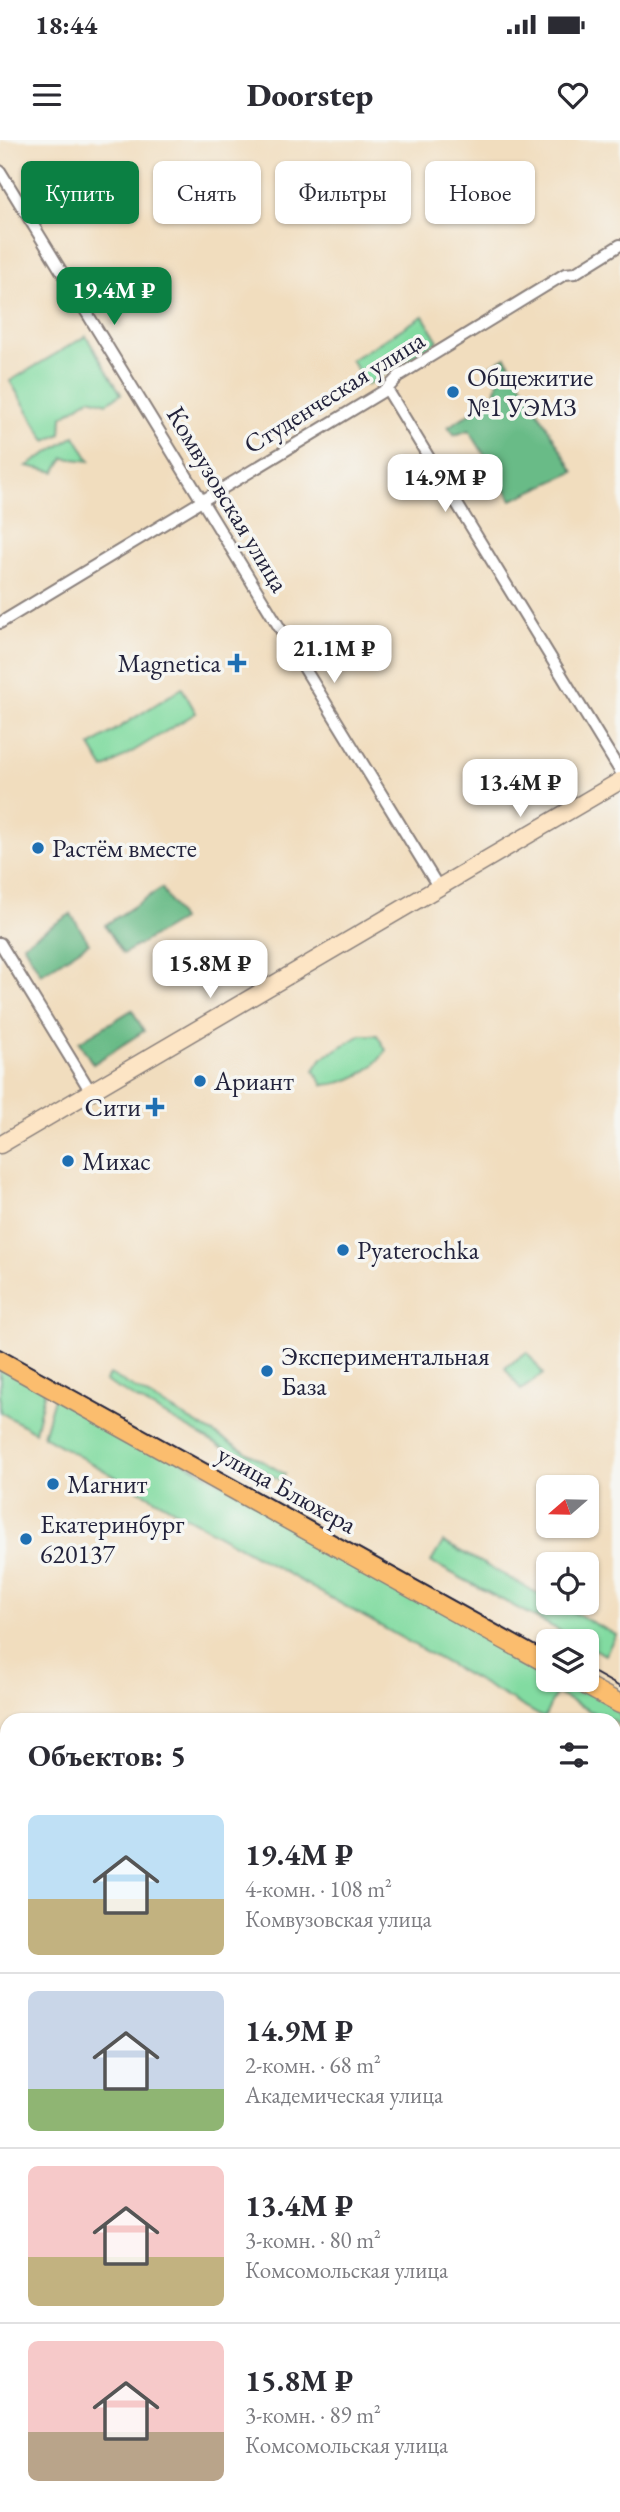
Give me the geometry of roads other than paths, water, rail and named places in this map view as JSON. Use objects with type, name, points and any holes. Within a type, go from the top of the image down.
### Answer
[{"type":"main road","points":[[0,1145],[620,782]]},
{"type":"main road","name":"улица Блюхера","points":[[0,1360],[536,1657]]},
{"type":"main road","points":[[598,1692],[620,1704]]},
{"type":"street","name":"Комвузовская улица","points":[[0,171],[439,888]]},
{"type":"street","name":"Студенческая улица","points":[[0,623],[387,389],[400,375],[565,274],[575,273],[620,245]]},
{"type":"street","points":[[387,389],[620,771]]},
{"type":"street","points":[[0,943],[91,1092]]},
{"type":"tram line","points":[[0,1349],[536,1646]]},
{"type":"tram line","points":[[599,1675],[620,1687]]},
{"type":"place","name":"Общежитие №1 УЭМЗ","points":[[453,392]]},
{"type":"place","name":"Magnetica","points":[[237,663]]},
{"type":"place","name":"Растём вместе","points":[[38,848]]},
{"type":"place","name":"Ариант","points":[[200,1081]]},
{"type":"place","name":"Сити","points":[[155,1107]]},
{"type":"place","name":"Михас","points":[[68,1161]]},
{"type":"place","name":"Pyaterochka","points":[[343,1250]]},
{"type":"place","name":"Экспериментальная База","points":[[267,1371]]},
{"type":"place","name":"Магнит","points":[[53,1484]]},
{"type":"place","name":"Екатеринбург 620137","points":[[26,1539]]}]
